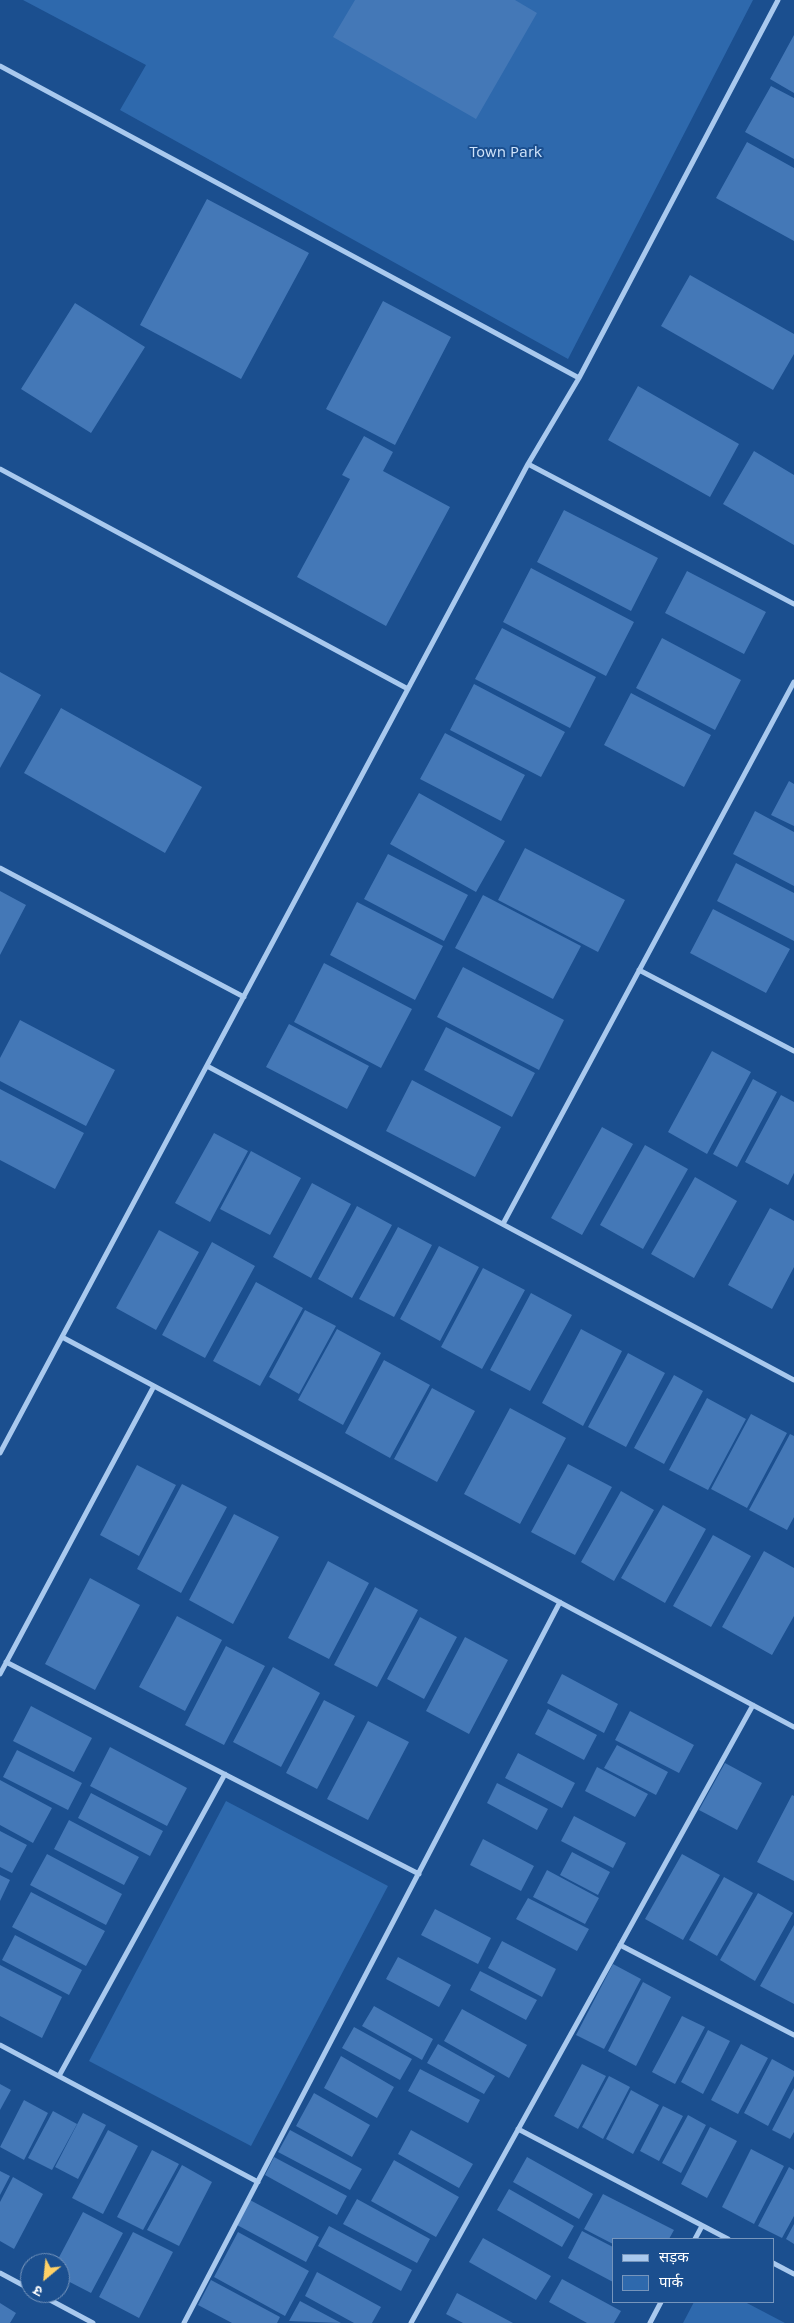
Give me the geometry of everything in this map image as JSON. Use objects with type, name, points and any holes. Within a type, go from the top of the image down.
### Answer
[{"type":"street","points":[[0,1453],[528,464],[579,378],[778,0]]},
{"type":"street","points":[[0,66],[579,378]]},
{"type":"street","points":[[528,464],[794,604]]},
{"type":"street","points":[[0,469],[408,689]]},
{"type":"street","points":[[503,1224],[794,682]]},
{"type":"street","points":[[0,868],[244,997]]},
{"type":"street","points":[[639,970],[794,1051]]},
{"type":"street","points":[[207,1066],[794,1380]]},
{"type":"street","points":[[62,1337],[794,1727]]},
{"type":"street","points":[[0,1674],[154,1386]]},
{"type":"street","points":[[184,2323],[560,1602]]},
{"type":"street","points":[[6,1662],[419,1874]]},
{"type":"street","points":[[411,2323],[753,1705]]},
{"type":"street","points":[[59,2076],[225,1774]]},
{"type":"street","points":[[620,1945],[794,2035]]},
{"type":"street","points":[[0,2045],[258,2182]]},
{"type":"street","points":[[518,2129],[726,2238]]},
{"type":"street","points":[[696,2238],[702,2226]]},
{"type":"street","points":[[774,2264],[794,2274]]},
{"type":"street","points":[[0,2273],[20,2284]]},
{"type":"street","points":[[56,2303],[93,2323]]},
{"type":"street","points":[[650,2323],[661,2303]]},
{"type":"green space","name":"Town Park","points":[[23,0],[753,0],[568,359],[120,110],[146,65]]},
{"type":"green space","points":[[226,1801],[388,1886],[251,2146],[89,2061]]},
{"type":"green space","points":[[693,2303],[747,2303],[785,2323],[683,2323]]},
{"type":"building","points":[[355,0],[515,0],[537,13],[476,119],[333,37]]},
{"type":"building","points":[[794,35],[794,93],[770,79]]},
{"type":"building","points":[[771,86],[794,98],[794,159],[745,132]]},
{"type":"building","points":[[747,142],[794,168],[794,241],[716,198]]},
{"type":"building","points":[[207,199],[309,253],[241,379],[140,325]]},
{"type":"building","points":[[690,275],[794,334],[794,354],[773,390],[661,326]]},
{"type":"building","points":[[383,301],[451,337],[395,445],[326,409]]},
{"type":"building","points":[[75,303],[145,347],[91,433],[21,389]]},
{"type":"building","points":[[638,386],[739,444],[710,497],[608,440]]},
{"type":"building","points":[[364,436],[393,452],[383,471],[450,507],[386,626],[297,577],[350,479],[342,475]]},
{"type":"building","points":[[754,451],[794,475],[794,545],[723,504]]},
{"type":"building","points":[[564,510],[658,558],[631,611],[537,562]]},
{"type":"building","points":[[531,568],[634,622],[606,676],[503,622]]},
{"type":"building","points":[[687,571],[766,612],[744,654],[665,613]]},
{"type":"building","points":[[502,628],[596,677],[570,728],[475,679]]},
{"type":"building","points":[[662,638],[741,680],[715,730],[636,688]]},
{"type":"building","points":[[0,672],[41,695],[0,768]]},
{"type":"building","points":[[474,684],[565,732],[541,777],[450,730]]},
{"type":"building","points":[[631,693],[711,735],[684,787],[604,745]]},
{"type":"building","points":[[61,708],[202,787],[165,853],[24,773]]},
{"type":"building","points":[[445,733],[525,775],[501,821],[420,779]]},
{"type":"building","points":[[789,781],[794,784],[794,826],[771,815]]},
{"type":"building","points":[[419,793],[505,841],[476,892],[390,844]]},
{"type":"building","points":[[755,811],[794,832],[794,886],[733,854]]},
{"type":"building","points":[[525,848],[625,900],[598,952],[498,900]]},
{"type":"building","points":[[388,854],[468,895],[444,941],[364,899]]},
{"type":"building","points":[[736,863],[794,893],[794,941],[717,901]]},
{"type":"building","points":[[0,891],[26,905],[0,955]]},
{"type":"building","points":[[483,895],[581,946],[553,999],[455,948]]},
{"type":"building","points":[[357,902],[443,946],[415,1000],[330,955]]},
{"type":"building","points":[[713,909],[790,949],[766,993],[690,953]]},
{"type":"building","points":[[324,963],[412,1009],[381,1068],[294,1022]]},
{"type":"building","points":[[463,967],[564,1020],[539,1070],[437,1017]]},
{"type":"building","points":[[20,1020],[115,1070],[86,1126],[0,1081],[0,1058]]},
{"type":"building","points":[[289,1024],[369,1066],[347,1109],[266,1067]]},
{"type":"building","points":[[446,1027],[535,1073],[512,1117],[424,1070]]},
{"type":"building","points":[[712,1051],[751,1072],[707,1154],[668,1132]]},
{"type":"building","points":[[753,1079],[777,1092],[737,1167],[713,1154]]},
{"type":"building","points":[[412,1080],[501,1127],[475,1177],[386,1131]]},
{"type":"building","points":[[0,1089],[84,1133],[55,1189],[0,1160]]},
{"type":"building","points":[[781,1095],[794,1102],[794,1173],[788,1185],[745,1162]]},
{"type":"building","points":[[602,1127],[633,1144],[582,1235],[551,1218]]},
{"type":"building","points":[[214,1133],[248,1151],[210,1222],[175,1203]]},
{"type":"building","points":[[645,1145],[688,1169],[643,1249],[600,1225]]},
{"type":"building","points":[[251,1151],[301,1178],[270,1235],[220,1209]]},
{"type":"building","points":[[695,1177],[737,1201],[694,1278],[651,1254]]},
{"type":"building","points":[[312,1183],[351,1204],[311,1278],[273,1257]]},
{"type":"building","points":[[357,1206],[392,1225],[352,1298],[318,1279]]},
{"type":"building","points":[[770,1208],[794,1221],[794,1267],[772,1309],[728,1285]]},
{"type":"building","points":[[398,1227],[432,1245],[394,1317],[359,1299]]},
{"type":"building","points":[[159,1230],[199,1252],[156,1330],[116,1308]]},
{"type":"building","points":[[212,1242],[255,1266],[205,1358],[162,1335]]},
{"type":"building","points":[[439,1246],[479,1267],[440,1341],[400,1319]]},
{"type":"building","points":[[483,1268],[525,1290],[482,1369],[441,1347]]},
{"type":"building","points":[[256,1282],[303,1308],[260,1386],[213,1361]]},
{"type":"building","points":[[531,1293],[572,1315],[530,1391],[490,1370]]},
{"type":"building","points":[[305,1310],[336,1326],[299,1394],[269,1377]]},
{"type":"building","points":[[337,1329],[381,1353],[343,1425],[298,1400]]},
{"type":"building","points":[[581,1329],[622,1351],[583,1426],[542,1403]]},
{"type":"building","points":[[628,1353],[665,1373],[626,1447],[588,1427]]},
{"type":"building","points":[[384,1360],[430,1385],[390,1458],[345,1433]]},
{"type":"building","points":[[674,1375],[703,1391],[664,1464],[634,1448]]},
{"type":"building","points":[[432,1388],[475,1411],[437,1482],[394,1459]]},
{"type":"building","points":[[707,1398],[746,1419],[708,1490],[669,1470]]},
{"type":"building","points":[[510,1408],[566,1438],[520,1524],[464,1494]]},
{"type":"building","points":[[751,1414],[787,1433],[747,1508],[711,1489]]},
{"type":"building","points":[[790,1434],[794,1436],[794,1517],[787,1530],[749,1510]]},
{"type":"building","points":[[568,1464],[612,1487],[575,1555],[531,1532]]},
{"type":"building","points":[[137,1465],[176,1485],[139,1556],[100,1535]]},
{"type":"building","points":[[182,1484],[227,1507],[181,1593],[137,1569]]},
{"type":"building","points":[[621,1491],[654,1510],[614,1581],[581,1562]]},
{"type":"building","points":[[663,1505],[706,1529],[665,1603],[621,1578]]},
{"type":"building","points":[[234,1514],[279,1537],[233,1624],[189,1600]]},
{"type":"building","points":[[713,1535],[751,1556],[711,1627],[673,1606]]},
{"type":"building","points":[[764,1551],[794,1568],[794,1616],[772,1655],[722,1627]]},
{"type":"building","points":[[328,1561],[369,1583],[329,1659],[288,1638]]},
{"type":"building","points":[[90,1578],[140,1605],[95,1690],[45,1664]]},
{"type":"building","points":[[375,1587],[418,1610],[377,1687],[334,1665]]},
{"type":"building","points":[[177,1616],[222,1640],[185,1711],[139,1687]]},
{"type":"building","points":[[420,1617],[457,1637],[424,1699],[387,1679]]},
{"type":"building","points":[[465,1637],[508,1660],[469,1734],[426,1711]]},
{"type":"building","points":[[226,1646],[265,1666],[224,1745],[185,1725]]},
{"type":"building","points":[[273,1667],[320,1693],[281,1767],[233,1742]]},
{"type":"building","points":[[562,1674],[618,1704],[604,1733],[547,1703]]},
{"type":"building","points":[[324,1700],[355,1716],[317,1789],[286,1773]]},
{"type":"building","points":[[31,1706],[92,1738],[74,1772],[13,1741]]},
{"type":"building","points":[[548,1709],[597,1735],[584,1760],[535,1734]]},
{"type":"building","points":[[630,1711],[694,1745],[679,1773],[615,1740]]},
{"type":"building","points":[[368,1721],[409,1742],[368,1820],[327,1799]]},
{"type":"building","points":[[617,1745],[668,1772],[656,1795],[604,1768]]},
{"type":"building","points":[[110,1747],[187,1788],[167,1826],[90,1786]]},
{"type":"building","points":[[17,1750],[82,1783],[68,1810],[3,1777]]},
{"type":"building","points":[[518,1753],[575,1783],[562,1808],[505,1778]]},
{"type":"building","points":[[725,1763],[762,1783],[737,1830],[699,1810]]},
{"type":"building","points":[[597,1767],[648,1794],[635,1817],[585,1791]]},
{"type":"building","points":[[0,1780],[52,1808],[33,1843],[0,1825]]},
{"type":"building","points":[[497,1783],[548,1809],[537,1830],[487,1803]]},
{"type":"building","points":[[91,1793],[163,1831],[150,1856],[78,1818]]},
{"type":"building","points":[[792,1795],[794,1796],[794,1881],[757,1862]]},
{"type":"building","points":[[574,1816],[626,1843],[613,1868],[561,1841]]},
{"type":"building","points":[[69,1820],[139,1857],[124,1885],[54,1849]]},
{"type":"building","points":[[0,1831],[27,1845],[12,1873],[0,1867]]},
{"type":"building","points":[[483,1839],[534,1866],[521,1891],[470,1865]]},
{"type":"building","points":[[572,1852],[610,1872],[598,1895],[560,1875]]},
{"type":"building","points":[[47,1854],[122,1894],[106,1925],[30,1885]]},
{"type":"building","points":[[682,1854],[720,1875],[683,1940],[645,1919]]},
{"type":"building","points":[[547,1870],[599,1898],[585,1924],[533,1897]]},
{"type":"building","points":[[0,1875],[10,1880],[0,1901]]},
{"type":"building","points":[[724,1877],[753,1893],[717,1956],[689,1940]]},
{"type":"building","points":[[31,1892],[105,1931],[86,1966],[12,1927]]},
{"type":"building","points":[[758,1893],[793,1913],[755,1981],[720,1960]]},
{"type":"building","points":[[528,1898],[589,1929],[577,1951],[516,1919]]},
{"type":"building","points":[[435,1909],[491,1938],[478,1964],[421,1935]]},
{"type":"building","points":[[794,1925],[794,2004],[760,1986]]},
{"type":"building","points":[[15,1935],[82,1970],[69,1995],[2,1960]]},
{"type":"building","points":[[502,1941],[556,1969],[542,1997],[488,1968]]},
{"type":"building","points":[[398,1957],[451,1985],[439,2007],[386,1979]]},
{"type":"building","points":[[613,1964],[641,1979],[604,2049],[576,2035]]},
{"type":"building","points":[[0,1965],[62,1997],[42,2038],[0,2016]]},
{"type":"building","points":[[480,1971],[537,2000],[526,2020],[470,1990]]},
{"type":"building","points":[[643,1982],[671,1997],[636,2066],[608,2051]]},
{"type":"building","points":[[374,2006],[433,2039],[422,2060],[362,2026]]},
{"type":"building","points":[[462,2009],[527,2045],[509,2078],[444,2041]]},
{"type":"building","points":[[682,2016],[705,2027],[675,2084],[652,2072]]},
{"type":"building","points":[[354,2027],[412,2059],[400,2080],[342,2048]]},
{"type":"building","points":[[708,2030],[730,2041],[703,2094],[681,2082]]},
{"type":"building","points":[[438,2044],[495,2076],[484,2094],[427,2063]]},
{"type":"building","points":[[741,2044],[768,2058],[738,2114],[711,2100]]},
{"type":"building","points":[[341,2056],[394,2087],[377,2118],[324,2088]]},
{"type":"building","points":[[772,2059],[794,2071],[794,2076],[768,2126],[744,2113]]},
{"type":"building","points":[[582,2064],[606,2076],[578,2129],[554,2116]]},
{"type":"building","points":[[420,2069],[480,2100],[468,2123],[408,2091]]},
{"type":"building","points":[[609,2076],[630,2087],[603,2139],[582,2127]]},
{"type":"building","points":[[0,2084],[11,2090],[0,2110]]},
{"type":"building","points":[[794,2088],[794,2132],[790,2139],[772,2130]]},
{"type":"building","points":[[631,2090],[659,2105],[633,2154],[606,2139]]},
{"type":"building","points":[[314,2093],[370,2125],[352,2157],[296,2126]]},
{"type":"building","points":[[24,2100],[48,2113],[24,2160],[0,2147]]},
{"type":"building","points":[[663,2106],[683,2116],[659,2161],[640,2151]]},
{"type":"building","points":[[53,2111],[77,2124],[52,2170],[28,2158]]},
{"type":"building","points":[[83,2113],[106,2125],[78,2179],[55,2167]]},
{"type":"building","points":[[688,2115],[706,2125],[681,2173],[662,2163]]},
{"type":"building","points":[[710,2127],[737,2141],[707,2198],[681,2184]]},
{"type":"building","points":[[108,2130],[138,2146],[103,2214],[72,2198]]},
{"type":"building","points":[[290,2130],[362,2169],[350,2190],[278,2152]]},
{"type":"building","points":[[411,2130],[473,2164],[459,2188],[398,2154]]},
{"type":"building","points":[[751,2149],[784,2166],[754,2224],[722,2207]]},
{"type":"building","points":[[152,2150],[179,2164],[143,2230],[117,2217]]},
{"type":"building","points":[[274,2157],[347,2196],[337,2215],[265,2175]]},
{"type":"building","points":[[527,2157],[593,2194],[579,2219],[513,2182]]},
{"type":"building","points":[[394,2160],[459,2197],[436,2237],[371,2201]]},
{"type":"building","points":[[182,2165],[212,2182],[179,2246],[147,2230]]},
{"type":"building","points":[[789,2167],[794,2170],[794,2216],[782,2238],[758,2226]]},
{"type":"building","points":[[0,2171],[10,2176],[0,2195]]},
{"type":"building","points":[[13,2177],[43,2194],[14,2249],[0,2241],[0,2202]]},
{"type":"building","points":[[509,2189],[574,2226],[562,2247],[497,2210]]},
{"type":"building","points":[[603,2194],[674,2230],[670,2238],[612,2238],[612,2243],[584,2229]]},
{"type":"building","points":[[357,2199],[430,2239],[417,2263],[343,2224]]},
{"type":"building","points":[[250,2200],[319,2237],[306,2262],[237,2225]]},
{"type":"building","points":[[83,2212],[123,2233],[91,2293],[70,2282],[70,2253],[61,2253]]},
{"type":"building","points":[[794,2224],[794,2244],[786,2239]]},
{"type":"building","points":[[329,2226],[412,2270],[401,2291],[318,2246]]},
{"type":"building","points":[[582,2231],[612,2246],[612,2281],[568,2258]]},
{"type":"building","points":[[133,2232],[173,2252],[139,2318],[99,2297]]},
{"type":"building","points":[[238,2232],[309,2271],[285,2316],[214,2277]]},
{"type":"building","points":[[483,2238],[551,2276],[536,2300],[469,2262]]},
{"type":"building","points":[[317,2272],[381,2307],[372,2323],[354,2323],[305,2296]]},
{"type":"building","points":[[562,2279],[621,2311],[614,2323],[587,2323],[549,2302]]},
{"type":"building","points":[[211,2280],[280,2317],[277,2323],[232,2323],[198,2305]]},
{"type":"building","points":[[457,2293],[513,2323],[463,2323],[446,2314]]},
{"type":"building","points":[[300,2301],[341,2323],[289,2321]]},
{"type":"building","points":[[0,2303],[16,2313],[10,2323],[0,2323]]}]
